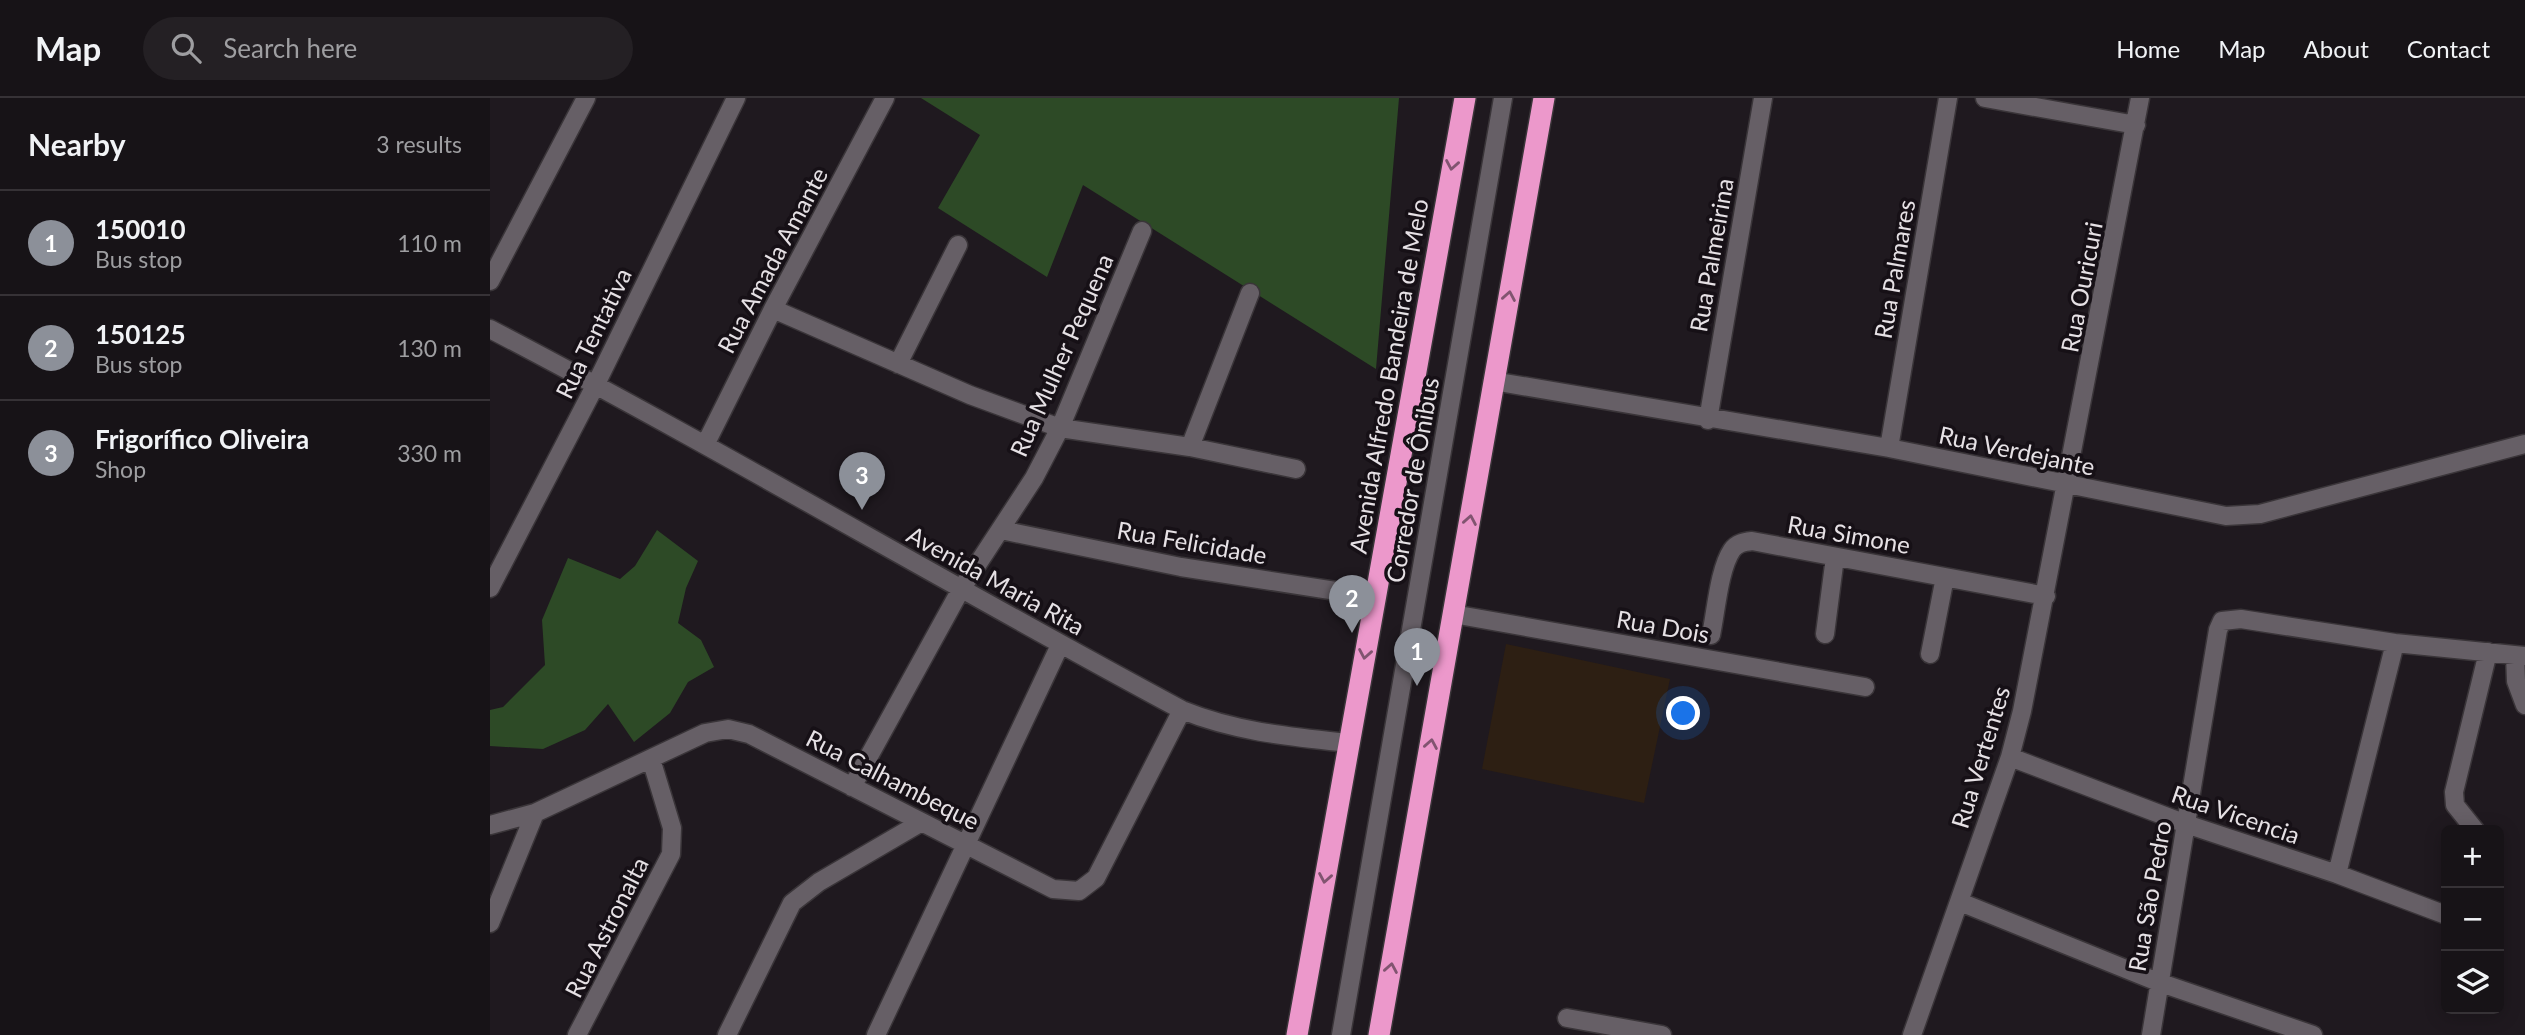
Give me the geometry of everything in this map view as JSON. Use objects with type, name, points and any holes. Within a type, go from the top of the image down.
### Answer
[{"type":"highway","name":"Avenida Alfredo Bandeira de Melo","points":[[1297,1035],[1465,98]]},
{"type":"highway","points":[[1379,1035],[1544,98]]},
{"type":"street","points":[[490,281],[586,98]]},
{"type":"street","name":"Rua Tentativa","points":[[490,588],[596,384],[737,98]]},
{"type":"street","name":"Rua Amada Amante","points":[[705,445],[773,309],[885,98]]},
{"type":"street","name":"Corredor de Ônibus","points":[[1341,1035],[1503,98]]},
{"type":"street","name":"Rua Palmeirina","points":[[1707,420],[1763,98]]},
{"type":"street","name":"Rua Palmares","points":[[1889,448],[1948,98]]},
{"type":"street","points":[[1985,98],[2136,125]]},
{"type":"street","name":"Rua Ouricuri","points":[[2068,485],[2140,98]]},
{"type":"street","name":"Rua Mulher Pequena","points":[[852,787],[960,591],[1001,530],[1060,428],[1142,231]]},
{"type":"street","points":[[898,363],[958,245]]},
{"type":"street","points":[[1189,447],[1250,293]]},
{"type":"street","points":[[773,309],[970,396],[1060,428],[1189,447],[1296,468]]},
{"type":"street","name":"Avenida Maria Rita","points":[[490,329],[596,384],[821,508],[960,591],[1182,710],[1209,721],[1269,734],[1349,743]]},
{"type":"street","name":"Rua Verdejante","points":[[1493,381],[1707,420],[1889,448],[2188,511],[2243,517],[2525,444]]},
{"type":"street","name":"Rua Vertentes","points":[[1912,1035],[2010,757],[2068,485]]},
{"type":"street","name":"Rua Felicidade","points":[[1001,530],[1181,567],[1375,597]]},
{"type":"street","name":"Rua Simone","points":[[1711,635],[1727,562],[1734,548],[1741,542],[1752,541],[2046,596]]},
{"type":"street","points":[[1825,634],[1835,557]]},
{"type":"street","points":[[1930,653],[1945,577]]},
{"type":"street","name":"Rua Dois","points":[[1454,614],[1865,687]]},
{"type":"street","name":"Rua São Pedro","points":[[2151,1035],[2219,625],[2229,618],[2241,619],[2395,643]]},
{"type":"street","points":[[2337,874],[2395,643],[2520,655],[2516,681],[2525,705]]},
{"type":"street","points":[[876,1035],[1060,645]]},
{"type":"street","points":[[2471,825],[2455,805],[2454,792],[2488,652]]},
{"type":"street","name":"Rua Calhambeque","points":[[490,825],[535,813],[705,733],[728,729],[749,734],[1053,889],[1074,891],[1087,887],[1096,878],[1182,710]]},
{"type":"street","name":"Rua Vicencia","points":[[2010,757],[2186,824],[2337,874],[2441,913]]},
{"type":"street","name":"Rua Astronalta","points":[[577,1035],[671,854],[672,828],[651,759]]},
{"type":"street","points":[[490,923],[535,813]]},
{"type":"street","points":[[727,1035],[792,903],[819,882],[878,850],[920,822]]},
{"type":"street","points":[[1960,902],[2158,982],[2314,1035]]},
{"type":"street","points":[[1567,1018],[1662,1035]]},
{"type":"shaded area","points":[[1506,644],[1670,679],[1644,803],[1482,769]]},
{"type":"green space","points":[[921,98],[1399,98],[1376,369],[1083,185],[1047,277],[938,208],[980,135]]},
{"type":"green space","points":[[657,530],[698,561],[686,588],[678,623],[701,640],[714,667],[688,682],[670,713],[634,742],[608,704],[585,730],[543,749],[490,746],[490,710],[503,707],[545,665],[542,620],[568,558],[620,579],[635,566]]},
{"type":"place","name":"Frigorífico Oliveira","points":[[862,510]]},
{"type":"place","name":"150125","points":[[1352,633]]},
{"type":"place","name":"150010","points":[[1417,686]]}]
